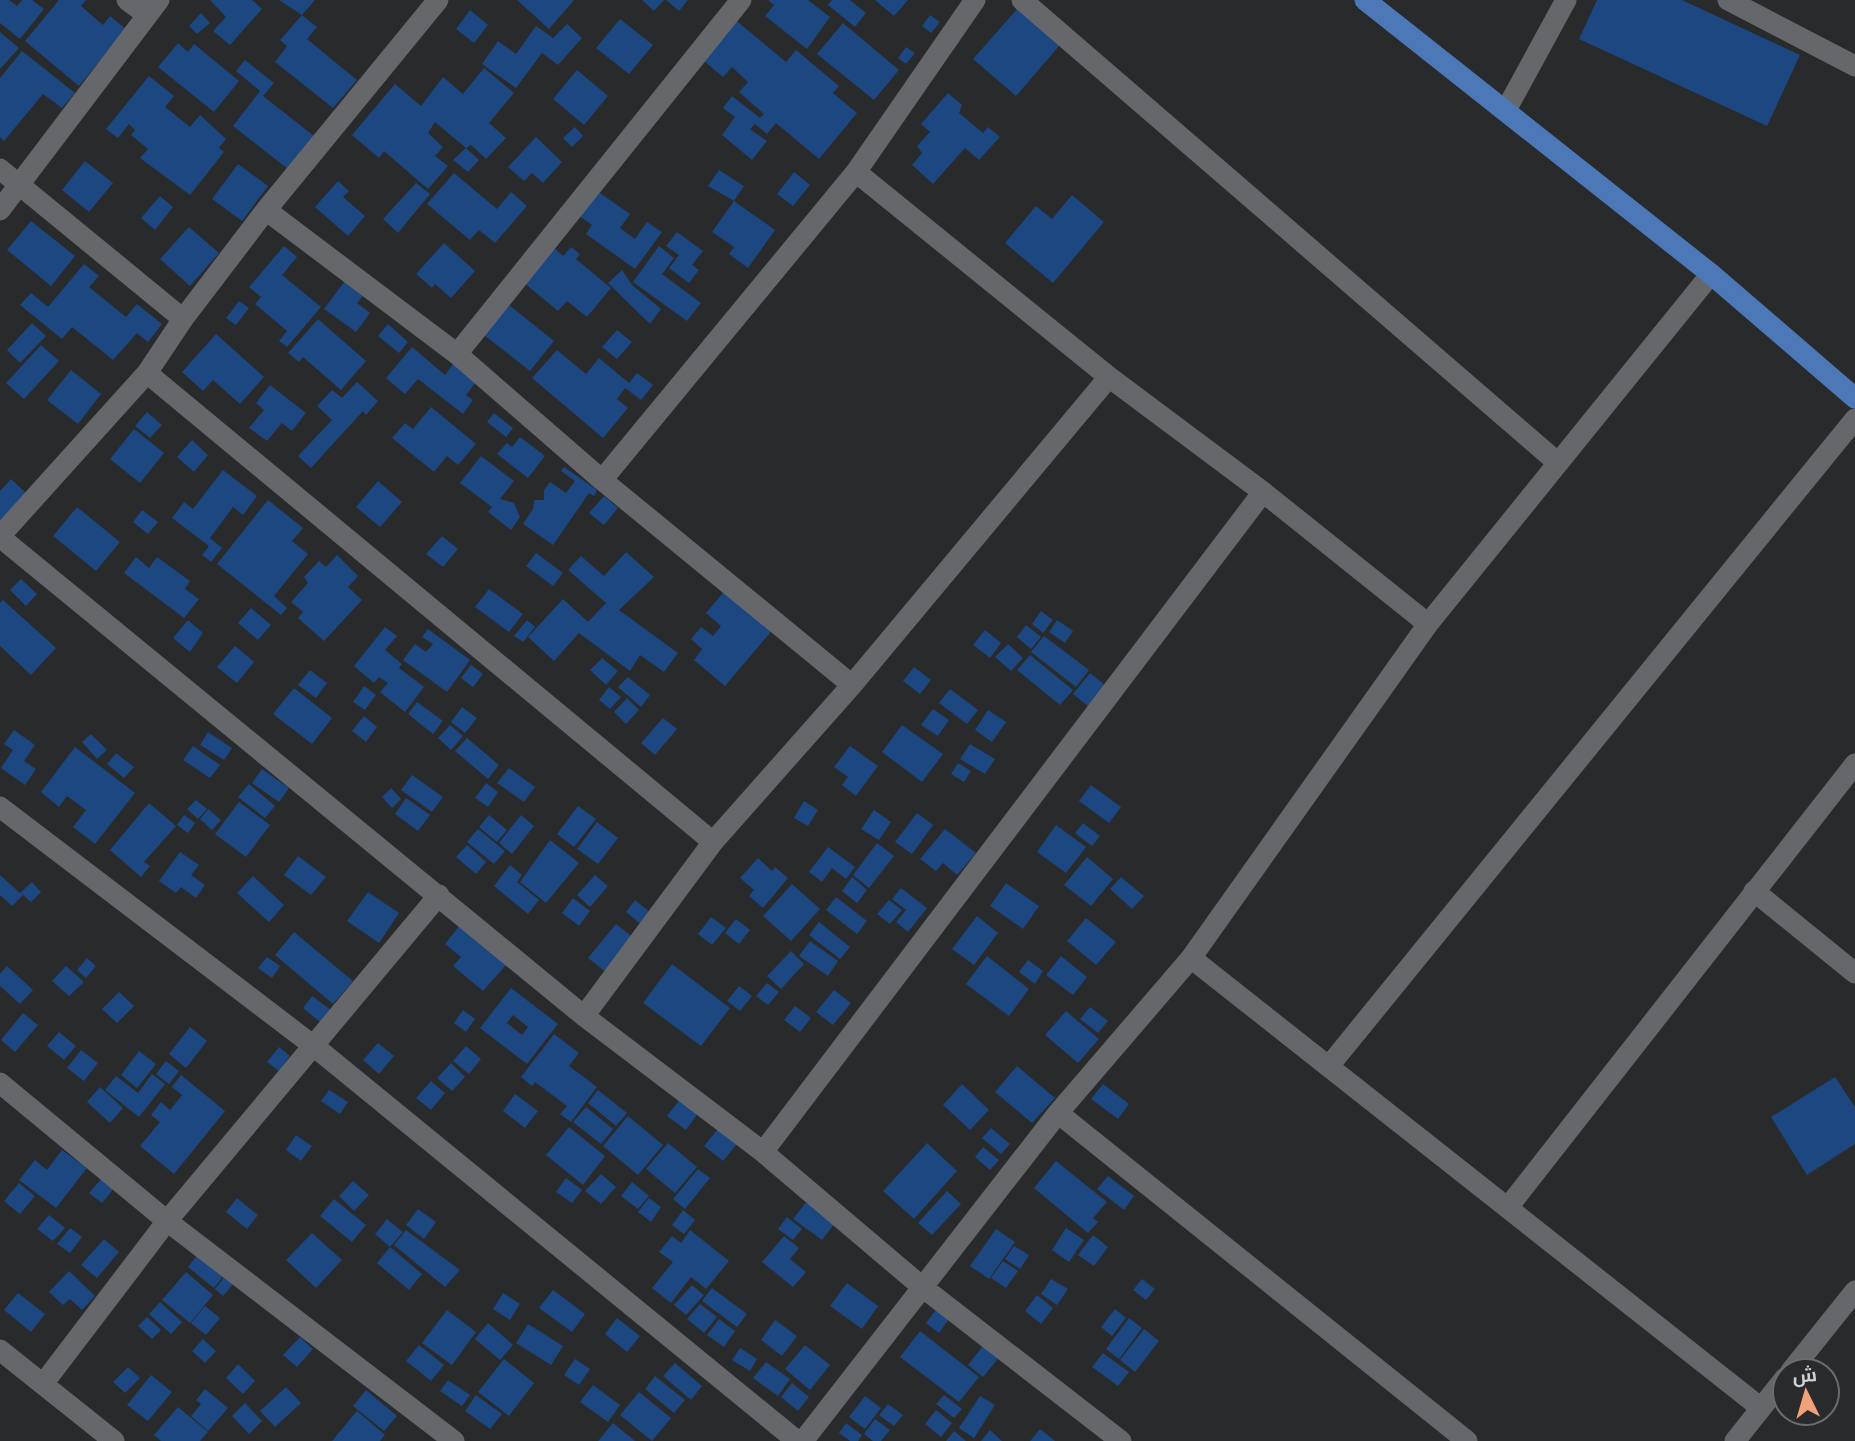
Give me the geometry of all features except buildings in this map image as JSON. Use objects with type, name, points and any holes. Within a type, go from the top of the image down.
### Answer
[{"type":"main road","points":[[1366,0],[1711,274],[1855,398]]},
{"type":"street","points":[[0,210],[18,182],[153,7],[127,0]]},
{"type":"street","points":[[438,0],[266,210],[183,319],[147,373],[0,537],[584,1016],[763,1152],[921,1286],[1121,1441]]},
{"type":"street","points":[[457,354],[741,0]]},
{"type":"street","points":[[602,480],[856,172],[975,0]]},
{"type":"street","points":[[1022,0],[1558,464]]},
{"type":"street","points":[[1506,110],[1566,0]]},
{"type":"street","points":[[1728,0],[1855,66]]},
{"type":"street","points":[[0,169],[183,319]]},
{"type":"street","points":[[856,172],[1109,377],[1263,492],[1428,624]]},
{"type":"street","points":[[266,210],[457,354],[602,480],[852,685]]},
{"type":"street","points":[[803,1441],[1058,1113],[1191,958],[1428,624],[1711,274]]},
{"type":"street","points":[[147,373],[713,842]]},
{"type":"street","points":[[584,1016],[713,842],[852,685],[1109,377]]},
{"type":"street","points":[[1329,1066],[1855,419]]},
{"type":"street","points":[[763,1152],[1263,492]]},
{"type":"street","points":[[1509,1206],[1855,764]]},
{"type":"street","points":[[0,807],[315,1047],[797,1441]]},
{"type":"street","points":[[1754,891],[1855,973]]},
{"type":"street","points":[[43,1384],[167,1221],[315,1047],[439,895]]},
{"type":"street","points":[[1191,958],[1509,1206],[1761,1408]]},
{"type":"street","points":[[0,1083],[167,1221],[454,1441]]},
{"type":"street","points":[[1058,1113],[1467,1441]]},
{"type":"street","points":[[1802,1357],[1855,1291]]},
{"type":"street","points":[[0,1350],[114,1441]]},
{"type":"street","points":[[1735,1441],[1771,1396]]}]
